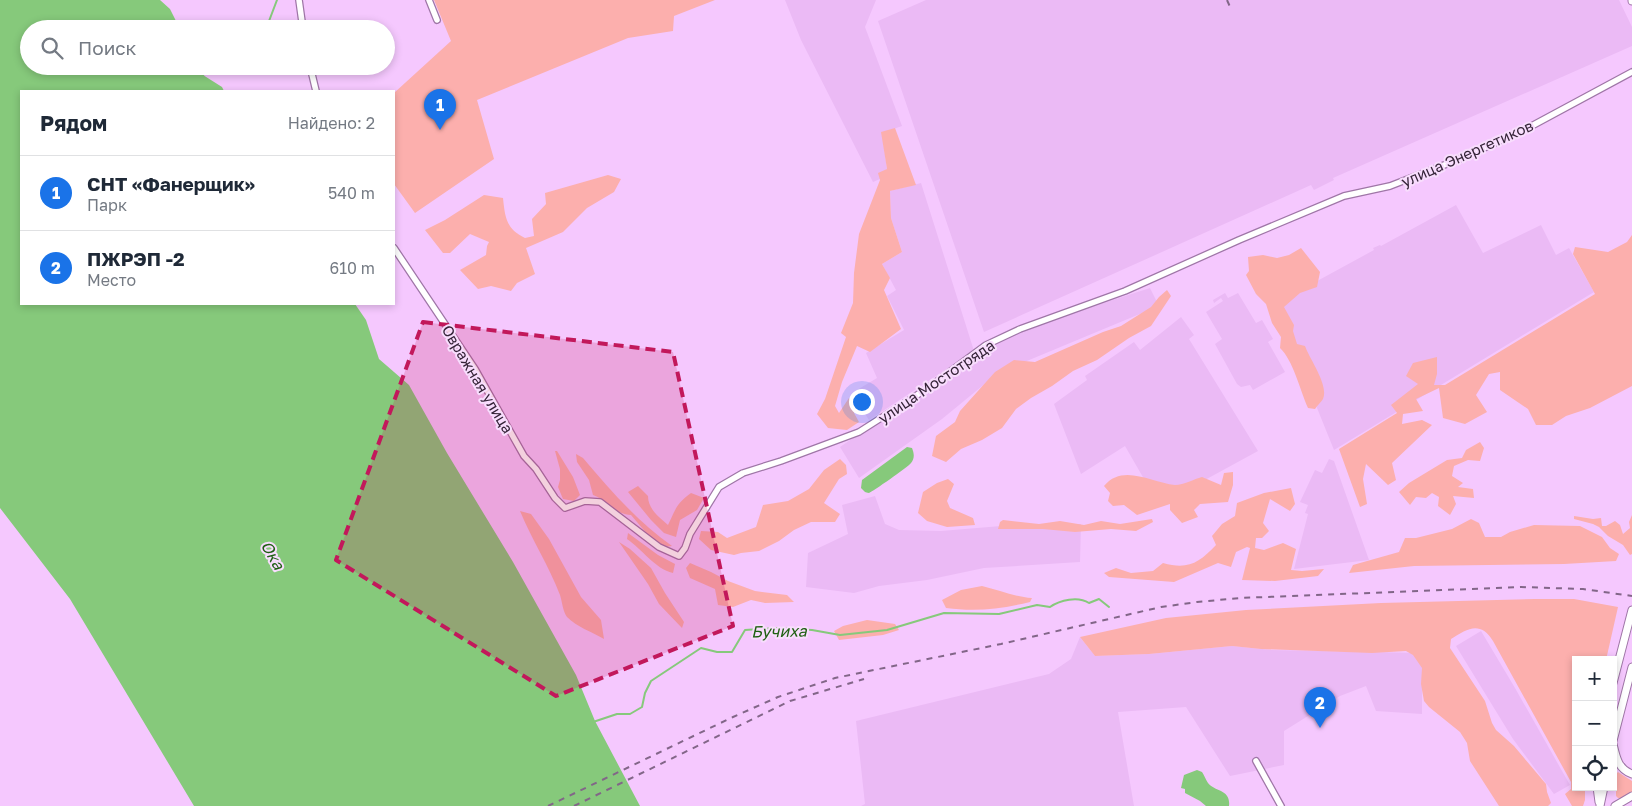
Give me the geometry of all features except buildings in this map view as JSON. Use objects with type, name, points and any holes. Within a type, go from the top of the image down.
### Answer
[{"type":"street","points":[[299,0],[302,20]]},
{"type":"street","points":[[429,0],[437,20]]},
{"type":"street","name":"улица Энергетиков","points":[[1239,240],[1344,196],[1390,186],[1417,177],[1494,144],[1632,72]]},
{"type":"street","points":[[312,75],[316,90]]},
{"type":"street","name":"улица Мостотряда","points":[[566,508],[585,501],[600,502],[659,547],[679,556],[685,548],[690,534],[719,487],[743,473],[859,432],[928,388],[986,345],[1003,337],[1125,291],[1239,240]]},
{"type":"street","name":"Овражная улица","points":[[395,249],[475,369],[524,456],[536,469],[555,498],[566,508]]},
{"type":"street","points":[[1617,667],[1632,610]]},
{"type":"street","points":[[1617,727],[1632,667]]},
{"type":"street","points":[[1614,746],[1621,767],[1632,774]]},
{"type":"street","points":[[1256,761],[1282,806]]},
{"type":"street","points":[[1598,791],[1600,806]]},
{"type":"street","points":[[1600,806],[1603,791]]},
{"type":"street","points":[[1615,806],[1632,796]]},
{"type":"highlighted area","points":[[423,322],[673,352],[733,626],[556,696],[336,560]]},
{"type":"shaded area","points":[[434,0],[715,0],[674,16],[673,31],[628,38],[477,100],[494,159],[415,213],[395,185],[395,92],[451,41]]},
{"type":"shaded area","points":[[785,0],[876,0],[865,27],[902,126],[882,133],[887,169],[880,179],[873,182],[801,40]]},
{"type":"shaded area","points":[[926,0],[1619,0],[1632,27],[1632,46],[1333,178],[1334,180],[1314,190],[1311,185],[984,332],[878,21]]},
{"type":"shaded area","points":[[895,128],[916,185],[890,191],[891,218],[902,252],[882,264],[890,278],[884,290],[901,329],[870,352],[857,346],[842,382],[835,406],[839,413],[849,398],[854,404],[854,413],[859,422],[847,430],[828,428],[817,414],[825,399],[846,337],[841,333],[853,303],[854,273],[859,234],[880,180],[878,173],[887,169],[881,132]]},
{"type":"shaded area","points":[[608,175],[621,179],[614,192],[587,208],[563,232],[526,248],[535,274],[517,283],[511,291],[491,286],[478,289],[460,270],[486,255],[489,242],[470,234],[450,253],[443,253],[425,230],[445,220],[484,195],[503,198],[506,217],[514,231],[525,238],[534,236],[532,219],[546,204],[545,193]]},
{"type":"shaded area","points":[[921,183],[974,351],[869,420],[852,393],[877,378],[866,353],[904,330],[887,296],[896,290],[882,264],[902,252],[891,218],[890,191]]},
{"type":"shaded area","points":[[1456,205],[1483,253],[1541,225],[1556,255],[1569,248],[1594,292],[1334,450],[1275,304],[1374,250],[1373,248],[1381,246]]},
{"type":"shaded area","points":[[1632,235],[1632,386],[1590,408],[1566,416],[1552,425],[1536,425],[1528,409],[1500,390],[1500,372],[1489,374],[1476,395],[1487,412],[1465,424],[1443,418],[1439,388],[1416,399],[1423,411],[1403,414],[1402,424],[1422,420],[1432,425],[1392,463],[1396,480],[1388,485],[1366,464],[1363,479],[1367,504],[1360,507],[1339,449],[1397,413],[1391,405],[1418,384],[1406,376],[1413,363],[1437,357],[1437,374],[1434,385],[1445,385],[1595,294],[1573,254],[1575,247],[1608,252],[1627,242]]},
{"type":"shaded area","points":[[1301,248],[1320,272],[1317,287],[1300,293],[1284,307],[1294,325],[1293,331],[1297,344],[1305,346],[1321,380],[1324,393],[1323,399],[1315,409],[1308,408],[1289,360],[1280,348],[1281,337],[1272,323],[1266,304],[1256,294],[1246,275],[1249,271],[1248,257],[1263,255],[1277,258],[1289,255]]},
{"type":"shaded area","points":[[1150,288],[1159,306],[998,373],[942,419],[859,478],[840,447],[986,347],[1054,319]]},
{"type":"shaded area","points":[[1167,290],[1171,296],[1151,326],[1129,338],[1097,360],[1073,371],[1031,398],[1016,409],[1002,428],[982,440],[961,449],[946,462],[932,456],[936,436],[955,422],[960,411],[995,372],[1014,360],[1035,362],[1121,326],[1151,307]]},
{"type":"shaded area","points":[[1225,293],[1228,298],[1238,293],[1256,323],[1262,320],[1273,339],[1268,342],[1285,372],[1253,390],[1250,385],[1241,387],[1237,384],[1215,344],[1222,339],[1206,312],[1223,301],[1221,298],[1214,303],[1213,300]]},
{"type":"shaded area","points":[[1181,317],[1194,335],[1189,339],[1258,451],[1159,505],[1125,446],[1081,474],[1054,404],[1087,380],[1085,376],[1134,342],[1140,350]]},
{"type":"shaded area","points":[[1480,442],[1484,448],[1480,461],[1468,460],[1454,466],[1452,476],[1463,483],[1458,487],[1473,489],[1474,498],[1453,496],[1456,504],[1450,515],[1438,506],[1439,497],[1432,493],[1426,498],[1416,497],[1410,505],[1399,492],[1409,483],[1447,460],[1462,458],[1466,450]]},
{"type":"shaded area","points":[[555,451],[557,451],[573,477],[580,495],[574,501],[563,499],[558,487],[560,469]]},
{"type":"shaded area","points":[[576,454],[583,458],[636,516],[672,546],[665,547],[648,535],[631,515],[616,510],[593,495],[589,480],[577,462]]},
{"type":"shaded area","points":[[840,459],[846,465],[847,474],[839,479],[824,503],[840,514],[835,522],[811,522],[759,551],[734,555],[711,550],[699,539],[701,531],[718,532],[727,538],[756,527],[763,505],[788,501],[809,489],[824,470]]},
{"type":"shaded area","points":[[1329,459],[1334,461],[1369,560],[1294,569],[1308,514],[1305,513],[1308,505],[1300,502],[1315,470],[1322,473]]},
{"type":"shaded area","points":[[1233,472],[1233,485],[1228,502],[1200,504],[1194,510],[1198,517],[1182,523],[1170,510],[1170,504],[1137,515],[1124,505],[1113,506],[1108,501],[1110,493],[1104,486],[1112,479],[1129,475],[1175,485],[1202,477],[1221,485],[1224,473]]},
{"type":"shaded area","points":[[948,479],[954,484],[947,501],[950,508],[973,518],[975,525],[947,527],[927,521],[918,513],[923,492],[937,483]]},
{"type":"shaded area","points":[[638,486],[648,496],[648,501],[655,512],[668,525],[679,504],[691,493],[704,498],[697,510],[680,520],[676,537],[664,533],[628,492]]},
{"type":"shaded area","points":[[1291,488],[1295,504],[1290,511],[1270,499],[1263,523],[1269,531],[1262,538],[1256,538],[1255,548],[1264,550],[1283,543],[1296,549],[1291,570],[1324,569],[1318,576],[1275,581],[1242,580],[1250,548],[1247,547],[1236,552],[1231,567],[1218,563],[1174,582],[1109,577],[1104,573],[1116,568],[1131,573],[1153,571],[1163,563],[1179,566],[1193,563],[1216,545],[1212,536],[1222,524],[1235,516],[1237,503],[1264,493]]},
{"type":"shaded area","points":[[875,496],[885,524],[899,530],[941,531],[1013,525],[1081,524],[1080,562],[984,568],[927,580],[879,586],[854,593],[806,587],[808,553],[848,534],[842,505]]},
{"type":"shaded area","points":[[520,511],[531,514],[549,539],[581,597],[601,620],[604,639],[580,627],[567,617],[556,584]]},
{"type":"shaded area","points":[[1632,515],[1632,554],[1630,555],[1623,545],[1608,536],[1599,527],[1574,519],[1574,516],[1593,519],[1601,518],[1602,526],[1615,521],[1620,525],[1623,534],[1630,528],[1629,522]]},
{"type":"shaded area","points":[[1152,519],[1153,522],[1136,531],[1111,529],[1075,532],[1043,529],[998,529],[1000,522],[1003,520],[1039,524],[1060,521],[1084,525],[1101,521],[1120,524]]},
{"type":"shaded area","points":[[1471,519],[1479,523],[1485,537],[1501,537],[1510,532],[1534,525],[1580,526],[1602,537],[1610,548],[1619,554],[1616,561],[1564,564],[1414,566],[1349,573],[1353,565],[1399,552],[1405,538],[1416,538],[1452,529]]},
{"type":"shaded area","points":[[628,533],[658,555],[675,564],[673,573],[654,563],[627,539]]},
{"type":"shaded area","points":[[619,542],[630,549],[651,568],[684,622],[682,628],[659,604],[648,584]]},
{"type":"shaded area","points":[[690,563],[755,591],[787,595],[794,602],[765,603],[751,600],[733,607],[718,605],[715,589],[690,578],[686,568]]},
{"type":"shaded area","points":[[982,586],[1013,595],[1032,598],[1030,602],[978,610],[946,608],[942,600],[961,590]]},
{"type":"shaded area","points":[[1574,599],[1618,607],[1607,656],[1572,656],[1572,791],[1585,791],[1583,806],[1572,806],[1565,794],[1571,789],[1571,782],[1493,641],[1483,630],[1473,628],[1462,632],[1451,639],[1450,648],[1485,701],[1496,730],[1514,746],[1546,784],[1551,803],[1548,806],[1499,806],[1470,761],[1467,743],[1460,732],[1424,701],[1421,684],[1422,668],[1413,655],[1406,651],[1372,653],[1261,649],[1232,646],[1149,654],[1095,656],[1080,637],[1166,618],[1246,610],[1381,603]]},
{"type":"shaded area","points":[[867,620],[895,624],[899,630],[883,635],[839,640],[834,631],[843,626]]},
{"type":"shaded area","points":[[1481,631],[1570,785],[1554,794],[1513,739],[1456,646]]},
{"type":"shaded area","points":[[1080,637],[1095,656],[1149,654],[1232,646],[1271,650],[1422,653],[1422,714],[1376,711],[1366,686],[1340,696],[1284,731],[1284,765],[1230,776],[1186,707],[1118,712],[1134,806],[861,806],[865,804],[856,721],[1049,674],[1071,659]]},
{"type":"shaded area","points":[[1617,773],[1632,781],[1632,792],[1622,798],[1616,796]]},
{"type":"water","name":"Ока","points":[[0,0],[160,0],[170,9],[176,20],[20,20],[20,75],[203,75],[222,87],[224,90],[20,90],[20,305],[356,305],[366,320],[379,359],[409,385],[447,453],[513,562],[576,675],[595,721],[640,806],[194,806],[70,599],[0,508]]},
{"type":"water","points":[[907,447],[912,448],[914,454],[911,463],[869,493],[861,488],[862,480]]},
{"type":"water","points":[[1197,770],[1202,772],[1211,786],[1228,796],[1229,806],[1206,806],[1185,793],[1185,789],[1181,788],[1184,775]]},
{"type":"waterway","points":[[269,20],[277,0]]},
{"type":"waterway","name":"Бучиха","points":[[593,722],[617,714],[630,714],[642,707],[645,693],[651,681],[701,648],[717,652],[732,652],[745,630],[778,628],[812,630],[840,635],[887,630],[944,613],[999,614],[1037,605],[1050,607],[1059,602],[1069,600],[1080,600],[1089,603],[1099,599],[1109,607]]},
{"type":"railway","points":[[1227,0],[1231,9]]},
{"type":"railway","points":[[548,806],[733,717],[778,697],[835,678],[1001,644],[1161,607],[1240,598],[1521,587],[1583,589],[1632,596]]},
{"type":"railway","points":[[574,806],[790,701],[864,679]]},
{"type":"place","name":"СНТ «Фанерщик»","points":[[440,130]]},
{"type":"place","name":"ПЖРЭП -2","points":[[1320,728]]}]
